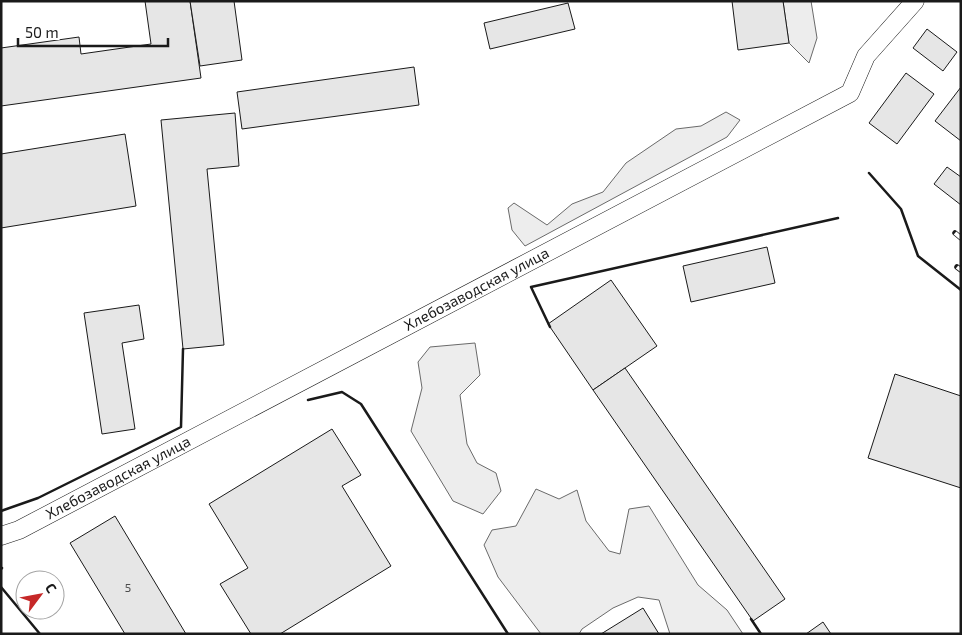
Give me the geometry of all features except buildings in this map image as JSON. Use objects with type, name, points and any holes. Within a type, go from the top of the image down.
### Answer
[{"type":"street","name":"Хлебозаводская улица","points":[[1,536],[37,521],[850,93],[866,56],[914,1]]},
{"type":"shaded area","points":[[783,1],[811,1],[817,38],[809,63],[789,43]]},
{"type":"shaded area","points":[[726,112],[740,120],[727,137],[525,246],[512,230],[508,208],[514,203],[547,225],[572,204],[603,192],[626,163],[676,129],[701,126]]},
{"type":"shaded area","points":[[475,343],[480,375],[460,395],[467,444],[477,463],[496,473],[501,491],[483,514],[453,501],[411,431],[422,388],[418,362],[430,347]]},
{"type":"shaded area","points":[[536,489],[559,499],[577,490],[586,521],[609,551],[620,554],[629,509],[649,506],[698,585],[727,610],[743,634],[670,634],[659,600],[638,597],[613,608],[582,629],[579,634],[541,634],[498,577],[484,545],[492,530],[516,526]]},
{"type":"railway","points":[[955,233],[961,238]]},
{"type":"railway","points":[[957,267],[961,270]]},
{"type":"wall","points":[[869,173],[901,209],[918,256],[961,290]]},
{"type":"wall","points":[[550,327],[531,287],[838,218]]},
{"type":"wall","points":[[1,511],[38,498],[181,427],[183,349]]},
{"type":"wall","points":[[308,400],[342,392],[361,404],[508,634]]},
{"type":"wall","points":[[1,587],[40,634]]},
{"type":"wall","points":[[751,619],[761,634]]}]
